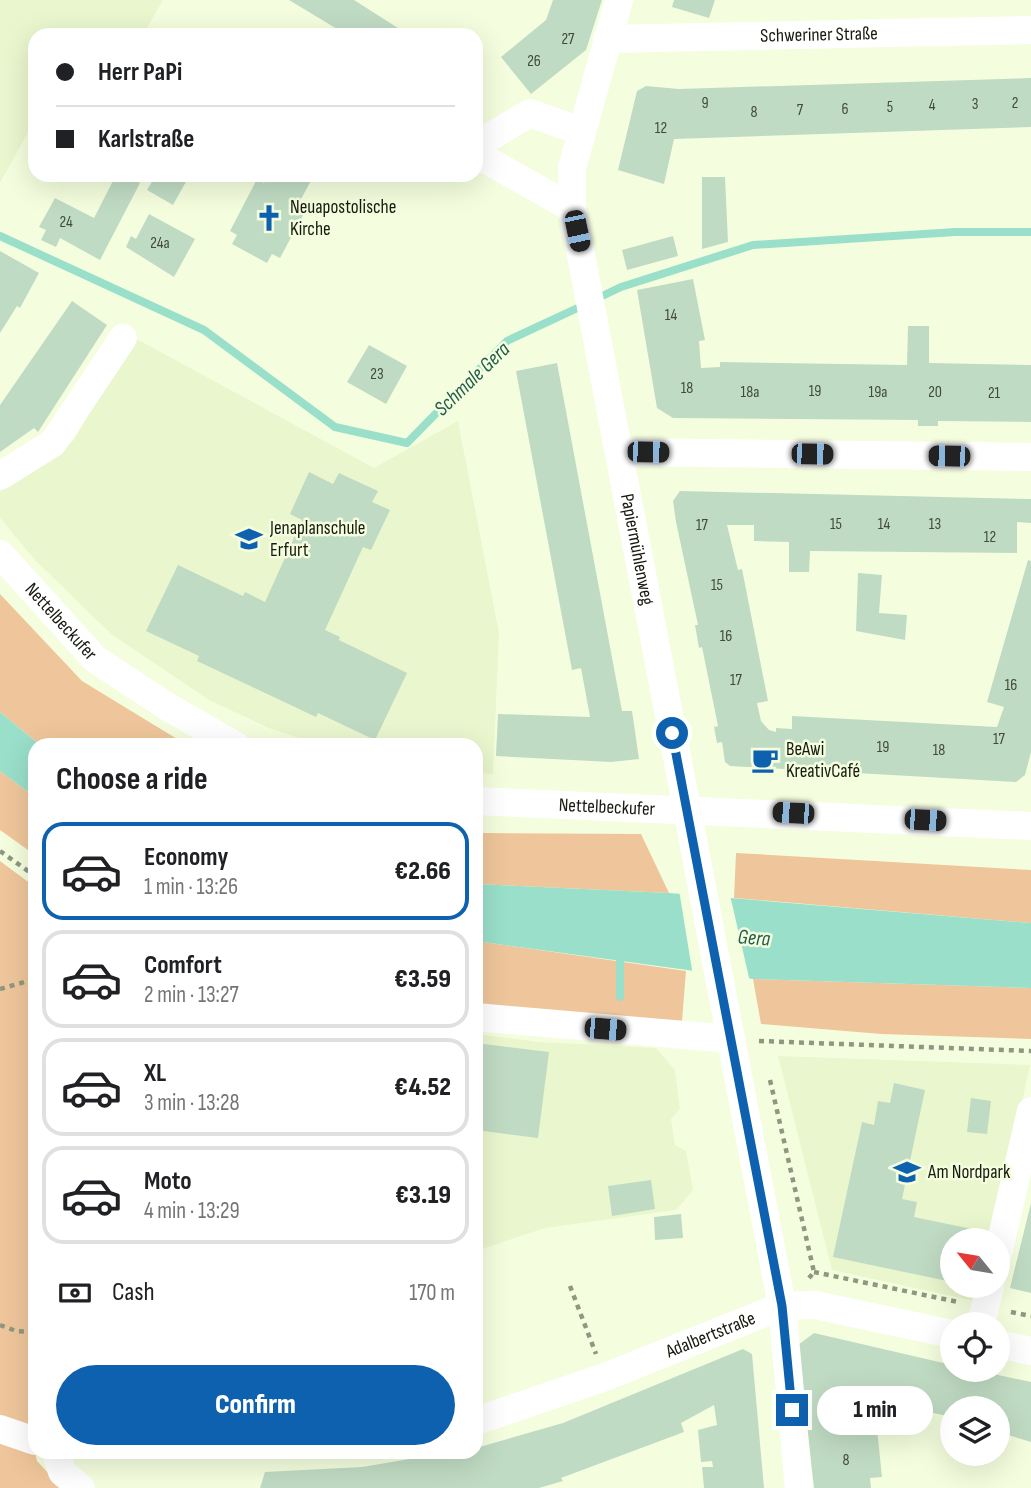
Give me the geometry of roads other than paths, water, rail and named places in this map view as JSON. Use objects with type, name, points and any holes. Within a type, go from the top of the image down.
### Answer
[{"type":"street","name":"Papiermühlenweg","points":[[618,0],[580,131],[572,168],[572,208],[782,1306],[799,1488]]},
{"type":"street","name":"Schweriner Straße","points":[[607,39],[1031,30]]},
{"type":"street","points":[[483,141],[530,113],[580,131]]},
{"type":"street","points":[[483,158],[572,208]]},
{"type":"street","points":[[0,476],[53,443],[123,338]]},
{"type":"street","points":[[620,452],[1031,457]]},
{"type":"street","name":"Nettelbeckufer","points":[[0,554],[95,659],[168,707],[222,738]]},
{"type":"street","name":"Nettelbeckufer","points":[[483,800],[1031,825]]},
{"type":"street","points":[[483,1017],[729,1030]]},
{"type":"street","points":[[1004,1228],[1031,1111]]},
{"type":"street","name":"Adalbertstraße","points":[[483,1418],[606,1377],[782,1306],[815,1305],[940,1331]]},
{"type":"street","points":[[1010,1347],[1031,1351]]},
{"type":"street","points":[[0,1429],[28,1439]]},
{"type":"street","points":[[58,1459],[62,1472],[81,1488]]},
{"type":"water","points":[[0,712],[32,738],[28,738],[28,792],[0,771]]},
{"type":"water","name":"Gera","points":[[483,884],[669,893],[1031,923],[1031,988],[753,979],[483,942]]},
{"type":"waterway","name":"Schmale Gera","points":[[596,299],[621,287],[753,245],[955,232],[1031,232]]},
{"type":"waterway","name":"Schmale Gera","points":[[0,236],[204,330],[335,427],[407,443],[507,341],[584,305]]},
{"type":"waterway","points":[[620,951],[620,997]]},
{"type":"place","name":"Neuapostolische Kirche","points":[[269,218]]},
{"type":"place","name":"Jenaplanschule Erfurt","points":[[249,539]]},
{"type":"place","name":"BeAwi KreativCafé","points":[[765,760]]},
{"type":"place","name":"Am Nordpark","points":[[907,1172]]}]
